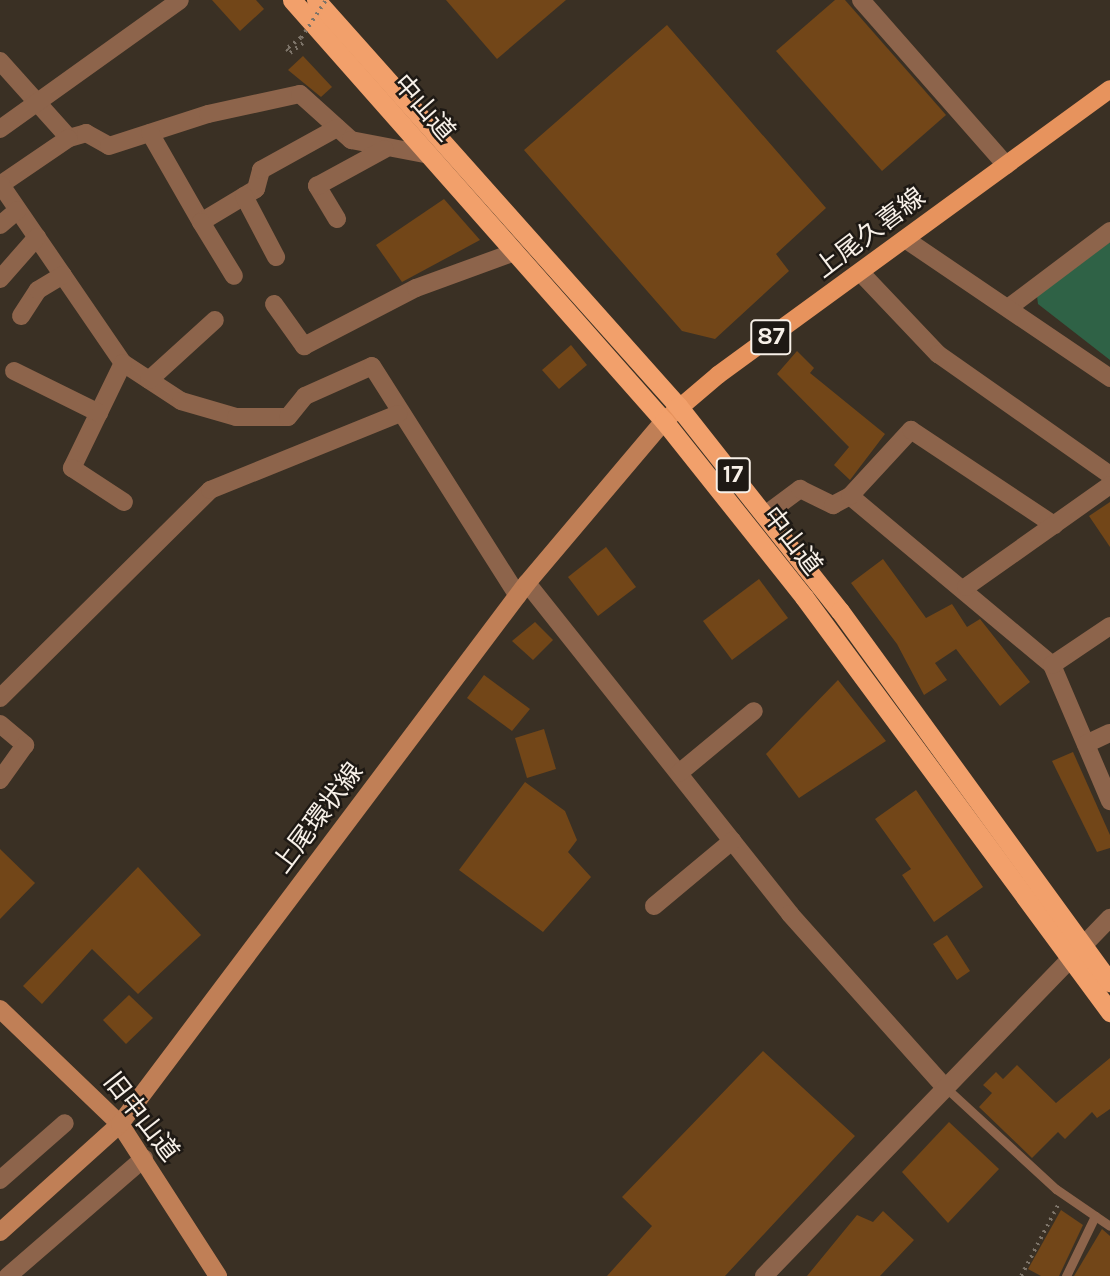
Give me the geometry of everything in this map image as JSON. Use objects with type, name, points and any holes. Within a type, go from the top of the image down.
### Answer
[{"type":"highway","name":"中山道","points":[[292,0],[664,421],[1078,951],[1110,982]]},
{"type":"highway","name":"中山道","points":[[316,0],[678,406],[765,516],[1078,951],[1110,1012]]},
{"type":"main road","name":"上尾久喜線","points":[[664,421],[678,406],[1110,89]]},
{"type":"main road","name":"上尾環状線","points":[[0,1232],[120,1124],[523,589],[664,421]]},
{"type":"main road","name":"旧中山道","points":[[0,1009],[120,1124],[145,1158],[218,1276]]},
{"type":"street","points":[[0,129],[180,0]]},
{"type":"street","points":[[861,0],[1006,165]]},
{"type":"street","points":[[0,61],[69,138]]},
{"type":"street","points":[[430,155],[385,149],[351,140],[300,94],[109,146],[86,133],[69,138],[0,185],[123,363],[181,401],[236,417],[288,417],[305,396],[372,366],[398,414],[523,589],[679,773],[732,841],[944,1086]]},
{"type":"street","points":[[201,222],[256,189],[261,170],[337,128]]},
{"type":"street","points":[[150,133],[234,276]]},
{"type":"street","points":[[337,219],[317,186],[385,149]]},
{"type":"street","points":[[244,196],[276,257]]},
{"type":"street","points":[[0,225],[18,210]]},
{"type":"street","points":[[1007,307],[1110,231]]},
{"type":"street","points":[[0,279],[37,237]]},
{"type":"street","points":[[903,241],[1007,307],[1110,378]]},
{"type":"street","points":[[274,304],[304,346],[416,288],[515,252]]},
{"type":"street","points":[[861,273],[938,354],[1110,475]]},
{"type":"street","points":[[21,316],[38,290],[63,275]]},
{"type":"street","points":[[149,380],[215,320]]},
{"type":"street","points":[[123,363],[72,468],[124,502]]},
{"type":"street","points":[[14,371],[99,413]]},
{"type":"street","points":[[0,698],[210,490],[398,414]]},
{"type":"street","points":[[765,516],[800,489],[834,505],[850,496],[911,430],[1054,525]]},
{"type":"street","points":[[966,587],[1110,485]]},
{"type":"street","points":[[850,496],[966,587],[1052,665],[1110,802]]},
{"type":"street","points":[[1052,665],[1110,626]]},
{"type":"street","points":[[679,773],[754,711]]},
{"type":"street","points":[[0,724],[25,745],[0,780]]},
{"type":"street","points":[[1086,744],[1110,733]]},
{"type":"street","points":[[654,906],[732,841]]},
{"type":"street","points":[[764,1276],[944,1086],[1110,918]]},
{"type":"street","points":[[0,1180],[65,1123]]},
{"type":"street","points":[[8,1276],[145,1158]]},
{"type":"lane","points":[[944,1086],[1064,1194],[1110,1226]]},
{"type":"lane","points":[[1066,1276],[1095,1216]]},
{"type":"path","points":[[302,40],[326,0]]},
{"type":"path","points":[[1021,1276],[1064,1194]]},
{"type":"green space","points":[[1110,242],[1110,360],[1038,304],[1037,296]]},
{"type":"building","points":[[212,0],[256,0],[264,9],[240,31]]},
{"type":"building","points":[[446,0],[566,0],[497,59]]},
{"type":"building","points":[[835,0],[845,0],[946,115],[882,171],[776,51]]},
{"type":"building","points":[[667,25],[826,208],[776,254],[789,271],[715,339],[682,331],[524,150]]},
{"type":"building","points":[[303,56],[332,87],[321,97],[288,70]]},
{"type":"building","points":[[444,199],[480,240],[402,282],[376,245]]},
{"type":"building","points":[[571,345],[587,365],[559,389],[542,370]]},
{"type":"building","points":[[797,351],[814,368],[810,373],[885,434],[850,480],[834,465],[849,447],[777,374]]},
{"type":"building","points":[[1110,502],[1110,547],[1089,516]]},
{"type":"building","points":[[606,547],[636,587],[598,616],[568,577]]},
{"type":"building","points":[[883,559],[926,618],[952,604],[967,627],[980,619],[1030,682],[1000,706],[956,649],[935,663],[947,680],[924,695],[897,644],[851,583]]},
{"type":"building","points":[[759,579],[788,618],[732,660],[703,621]]},
{"type":"building","points":[[535,622],[553,640],[533,660],[512,641]]},
{"type":"building","points":[[484,675],[530,709],[512,731],[467,698]]},
{"type":"building","points":[[838,680],[886,741],[799,798],[766,754]]},
{"type":"building","points":[[544,729],[556,769],[527,778],[515,738]]},
{"type":"building","points":[[1073,752],[1110,835],[1110,848],[1097,852],[1052,761]]},
{"type":"building","points":[[525,782],[565,811],[577,840],[568,852],[591,877],[543,932],[459,870]]},
{"type":"building","points":[[916,790],[983,887],[934,922],[902,875],[911,869],[875,819]]},
{"type":"building","points":[[0,849],[35,883],[0,919]]},
{"type":"building","points":[[138,867],[201,935],[138,994],[92,949],[42,1004],[23,986]]},
{"type":"building","points":[[947,935],[970,971],[957,980],[933,944]]},
{"type":"building","points":[[129,995],[153,1018],[126,1044],[103,1020]]},
{"type":"building","points":[[763,1051],[855,1136],[725,1276],[607,1276],[652,1226],[622,1197]]},
{"type":"building","points":[[1110,1058],[1110,1109],[1097,1118],[1092,1112],[1065,1139],[1058,1132],[1032,1158],[979,1107],[992,1093],[983,1085],[996,1072],[1003,1079],[1017,1065],[1056,1103]]},
{"type":"building","points":[[949,1122],[999,1169],[948,1223],[902,1172]]},
{"type":"building","points":[[1061,1210],[1083,1225],[1059,1276],[1041,1276],[1028,1269]]},
{"type":"building","points":[[883,1211],[914,1240],[880,1276],[807,1276],[857,1215],[873,1222]]},
{"type":"building","points":[[1102,1229],[1110,1236],[1110,1276],[1074,1276]]}]
